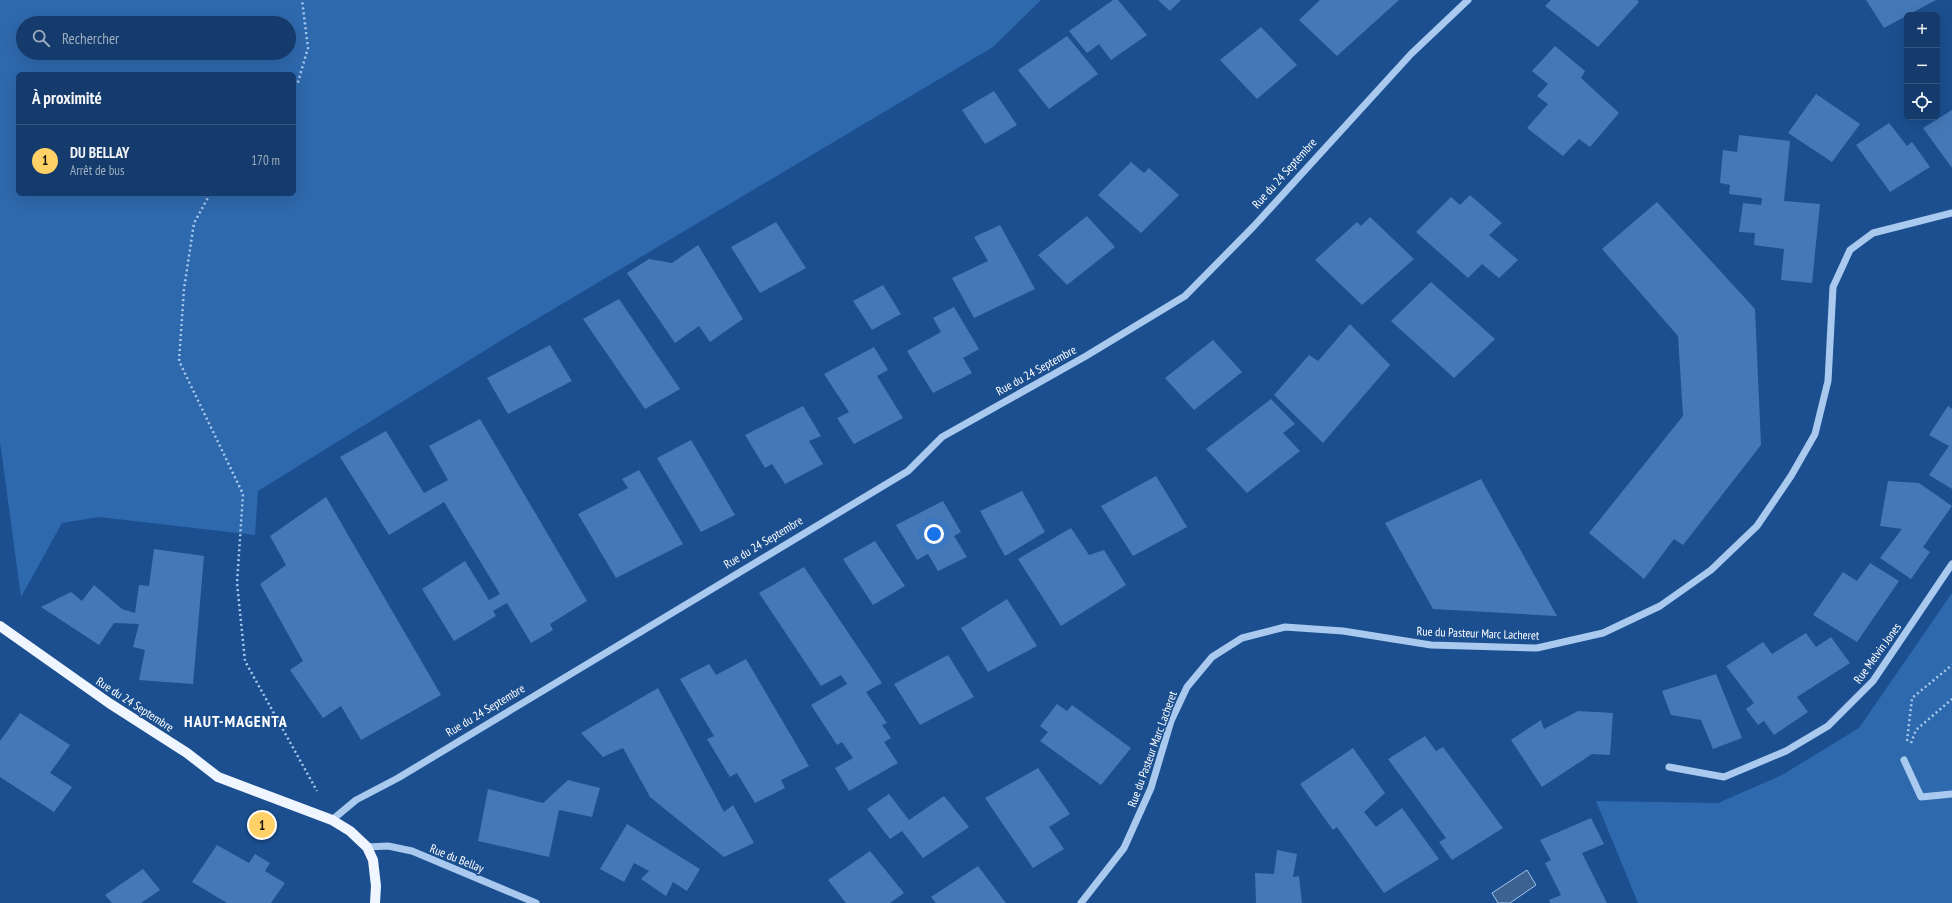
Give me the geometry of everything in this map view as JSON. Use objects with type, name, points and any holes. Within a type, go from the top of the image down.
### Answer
[{"type":"main road","name":"Rue du 24 Septembre","points":[[0,626],[109,703],[186,753],[218,777],[332,820]]},
{"type":"main road","points":[[332,820],[350,831],[367,847],[373,860],[375,872],[375,903]]},
{"type":"street","name":"Rue du 24 Septembre","points":[[332,820],[361,797],[398,778],[908,471],[942,437],[1086,356],[1185,296],[1254,226],[1411,54],[1468,0]]},
{"type":"street","name":"Rue du Pasteur Marc Lacheret","points":[[1081,903],[1124,848],[1151,788],[1171,721],[1187,687],[1212,657],[1242,638],[1285,627],[1343,631],[1431,645],[1537,648],[1603,633],[1660,606],[1711,570],[1757,526],[1791,476],[1815,434],[1828,381],[1833,287],[1850,250],[1873,233],[1952,213]]},
{"type":"street","name":"Rue Melvin Jones","points":[[1669,767],[1724,777],[1786,751],[1828,726],[1873,681],[1952,564]]},
{"type":"street","points":[[1904,760],[1921,797],[1952,794]]},
{"type":"street","name":"Rue du Bellay","points":[[367,847],[388,846],[412,851],[536,903]]},
{"type":"path","points":[[296,84],[298,82],[308,48],[302,0]]},
{"type":"path","points":[[209,196],[194,223],[184,289],[179,361],[243,494],[237,583],[245,661],[332,820]]},
{"type":"path","points":[[1904,760],[1912,698],[1952,665]]},
{"type":"path","points":[[1904,760],[1916,730],[1952,699]]},
{"type":"shaded area","points":[[0,0],[1041,0],[993,47],[510,335],[258,491],[255,535],[99,517],[62,523],[21,597],[0,442]]},
{"type":"shaded area","points":[[1952,593],[1952,903],[1638,903],[1596,801],[1718,803],[1782,775],[1859,728]]},
{"type":"shaded area","points":[[1527,870],[1536,885],[1510,903],[1498,903],[1492,893]]},
{"type":"building","points":[[1113,0],[1118,0],[1147,35],[1111,60],[1099,44],[1087,53],[1069,31]]},
{"type":"building","points":[[1158,0],[1181,0],[1170,11]]},
{"type":"building","points":[[1320,0],[1399,0],[1337,56],[1299,20]]},
{"type":"building","points":[[1551,0],[1637,0],[1639,2],[1598,47],[1545,6]]},
{"type":"building","points":[[1866,0],[1936,0],[1914,12],[1904,12],[1904,17],[1884,28]]},
{"type":"building","points":[[1261,27],[1297,65],[1257,99],[1220,60]]},
{"type":"building","points":[[1067,36],[1098,74],[1049,109],[1018,70]]},
{"type":"building","points":[[1555,46],[1585,71],[1581,78],[1619,113],[1590,147],[1579,139],[1563,156],[1527,128],[1548,104],[1537,96],[1548,84],[1532,71]]},
{"type":"building","points":[[994,91],[1017,125],[985,144],[962,110]]},
{"type":"building","points":[[1816,94],[1860,124],[1832,162],[1788,133]]},
{"type":"building","points":[[1952,110],[1952,168],[1923,128],[1936,120],[1940,120],[1940,117]]},
{"type":"building","points":[[1889,123],[1907,146],[1912,142],[1930,167],[1890,192],[1856,145]]},
{"type":"building","points":[[1739,135],[1790,141],[1784,201],[1820,204],[1812,283],[1781,280],[1784,249],[1754,245],[1755,233],[1739,232],[1743,203],[1761,205],[1762,198],[1729,194],[1730,185],[1720,183],[1723,150],[1737,152]]},
{"type":"building","points":[[1131,162],[1144,173],[1149,168],[1179,195],[1141,233],[1098,195]]},
{"type":"building","points":[[1470,195],[1502,223],[1489,235],[1518,260],[1499,278],[1482,264],[1468,278],[1416,232],[1451,197],[1460,205]]},
{"type":"building","points":[[1657,202],[1755,309],[1761,445],[1683,545],[1674,539],[1644,579],[1589,533],[1683,416],[1678,336],[1602,249]]},
{"type":"building","points":[[1087,216],[1115,247],[1067,285],[1038,255]]},
{"type":"building","points":[[1370,217],[1414,259],[1362,305],[1315,260],[1357,222],[1361,226]]},
{"type":"building","points":[[776,222],[806,268],[760,293],[731,247]]},
{"type":"building","points":[[1000,225],[1035,289],[974,318],[952,278],[988,261],[974,237]]},
{"type":"building","points":[[698,245],[743,319],[710,342],[699,326],[675,343],[627,273],[649,259],[672,263]]},
{"type":"building","points":[[1431,282],[1495,339],[1454,378],[1391,321]]},
{"type":"building","points":[[883,285],[901,314],[872,330],[853,301]]},
{"type":"building","points":[[619,299],[680,389],[645,409],[583,319]]},
{"type":"building","points":[[954,307],[979,349],[963,358],[972,373],[933,393],[907,351],[941,332],[933,318]]},
{"type":"building","points":[[1350,324],[1390,365],[1323,443],[1274,395],[1309,355],[1318,361]]},
{"type":"building","points":[[1213,340],[1242,372],[1194,410],[1165,378]]},
{"type":"building","points":[[550,345],[572,381],[508,414],[487,378]]},
{"type":"building","points":[[874,347],[888,370],[877,376],[903,418],[854,444],[837,418],[849,412],[824,374]]},
{"type":"building","points":[[1271,399],[1295,424],[1283,433],[1300,451],[1247,493],[1206,449]]},
{"type":"building","points":[[803,406],[821,436],[809,441],[823,464],[785,484],[772,464],[765,468],[745,435]]},
{"type":"building","points":[[1948,406],[1952,409],[1952,489],[1929,475],[1949,446],[1929,435]]},
{"type":"building","points":[[480,419],[587,601],[550,624],[553,630],[531,643],[507,603],[493,611],[496,616],[454,641],[422,589],[465,561],[489,600],[500,594],[444,502],[389,535],[340,457],[386,431],[424,493],[448,480],[429,446]]},
{"type":"building","points":[[691,440],[735,515],[701,532],[657,458]]},
{"type":"building","points":[[639,470],[683,544],[616,578],[578,514],[628,488],[622,479]]},
{"type":"building","points":[[1156,476],[1187,527],[1133,556],[1101,506]]},
{"type":"building","points":[[1481,479],[1557,616],[1433,609],[1385,523]]},
{"type":"building","points":[[1888,481],[1919,483],[1952,506],[1923,547],[1930,552],[1911,579],[1880,558],[1902,529],[1880,526]]},
{"type":"building","points":[[1022,491],[1045,532],[1005,556],[980,511]]},
{"type":"building","points":[[326,497],[441,695],[361,740],[341,706],[323,718],[290,670],[303,661],[260,584],[286,565],[270,536]]},
{"type":"building","points":[[943,501],[961,532],[954,536],[967,557],[938,571],[928,554],[917,560],[896,525]]},
{"type":"building","points":[[1071,528],[1089,555],[1104,550],[1126,585],[1061,626],[1018,559]]},
{"type":"building","points":[[875,541],[905,586],[873,605],[843,559]]},
{"type":"building","points":[[154,549],[204,556],[193,684],[139,680],[145,650],[133,647],[139,624],[114,623],[99,645],[41,607],[71,592],[82,601],[94,585],[122,609],[135,613],[139,585],[149,586]]},
{"type":"building","points":[[1870,563],[1899,581],[1857,642],[1813,615],[1843,572],[1857,581]]},
{"type":"building","points":[[804,567],[882,683],[866,692],[887,723],[882,725],[891,738],[884,742],[898,763],[849,791],[835,768],[853,758],[842,742],[837,745],[811,705],[847,684],[841,675],[821,686],[759,593]]},
{"type":"building","points":[[1007,599],[1037,646],[988,672],[961,628]]},
{"type":"building","points":[[1806,633],[1816,647],[1831,637],[1850,663],[1797,697],[1808,712],[1774,735],[1764,721],[1758,725],[1746,709],[1754,703],[1726,666],[1763,642],[1772,654]]},
{"type":"building","points":[[948,655],[974,697],[920,725],[894,684]]},
{"type":"building","points":[[746,659],[809,766],[781,780],[785,788],[755,803],[737,773],[730,777],[707,739],[714,736],[680,679],[709,664],[716,675]]},
{"type":"building","points":[[1716,674],[1742,738],[1713,749],[1701,720],[1671,715],[1662,691]]},
{"type":"building","points":[[658,688],[724,812],[733,805],[754,843],[724,857],[650,797],[623,748],[603,757],[581,733]]},
{"type":"building","points":[[1057,704],[1067,711],[1072,705],[1131,748],[1101,785],[1040,741],[1048,732],[1040,726]]},
{"type":"building","points":[[1578,711],[1613,713],[1610,755],[1592,754],[1542,787],[1511,740],[1541,720],[1544,729]]},
{"type":"building","points":[[20,713],[70,745],[50,773],[72,787],[54,812],[0,777],[0,741]]},
{"type":"building","points":[[1425,736],[1436,751],[1443,747],[1503,828],[1452,860],[1439,842],[1446,838],[1388,759]]},
{"type":"building","points":[[1353,748],[1385,793],[1364,812],[1376,827],[1402,808],[1439,859],[1384,893],[1337,827],[1333,830],[1300,784]]},
{"type":"building","points":[[1038,768],[1070,814],[1049,827],[1064,849],[1033,868],[985,798]]},
{"type":"building","points":[[568,780],[600,788],[592,817],[559,810],[549,857],[478,841],[488,789],[543,803]]},
{"type":"building","points":[[889,794],[909,820],[944,796],[969,827],[923,858],[902,831],[890,839],[867,809]]},
{"type":"building","points":[[1591,818],[1604,844],[1582,853],[1607,903],[1550,903],[1549,900],[1561,895],[1545,863],[1551,860],[1540,840]]},
{"type":"building","points":[[627,824],[700,869],[687,891],[673,882],[666,896],[641,879],[649,871],[634,863],[624,882],[600,869]]},
{"type":"building","points":[[217,845],[249,863],[255,854],[270,863],[265,871],[285,883],[271,903],[227,903],[192,882]]},
{"type":"building","points":[[1277,850],[1297,854],[1293,877],[1299,876],[1302,903],[1256,903],[1255,873],[1274,874]]},
{"type":"building","points":[[870,851],[904,893],[890,903],[846,903],[828,880]]},
{"type":"building","points":[[978,866],[1006,903],[936,903],[931,897]]},
{"type":"building","points":[[143,869],[160,890],[141,903],[112,903],[105,895]]},
{"type":"place","name":"DU BELLAY","points":[[262,825]]},
{"type":"district","name":"HAUT-MAGENTA","points":[[236,721]]}]
